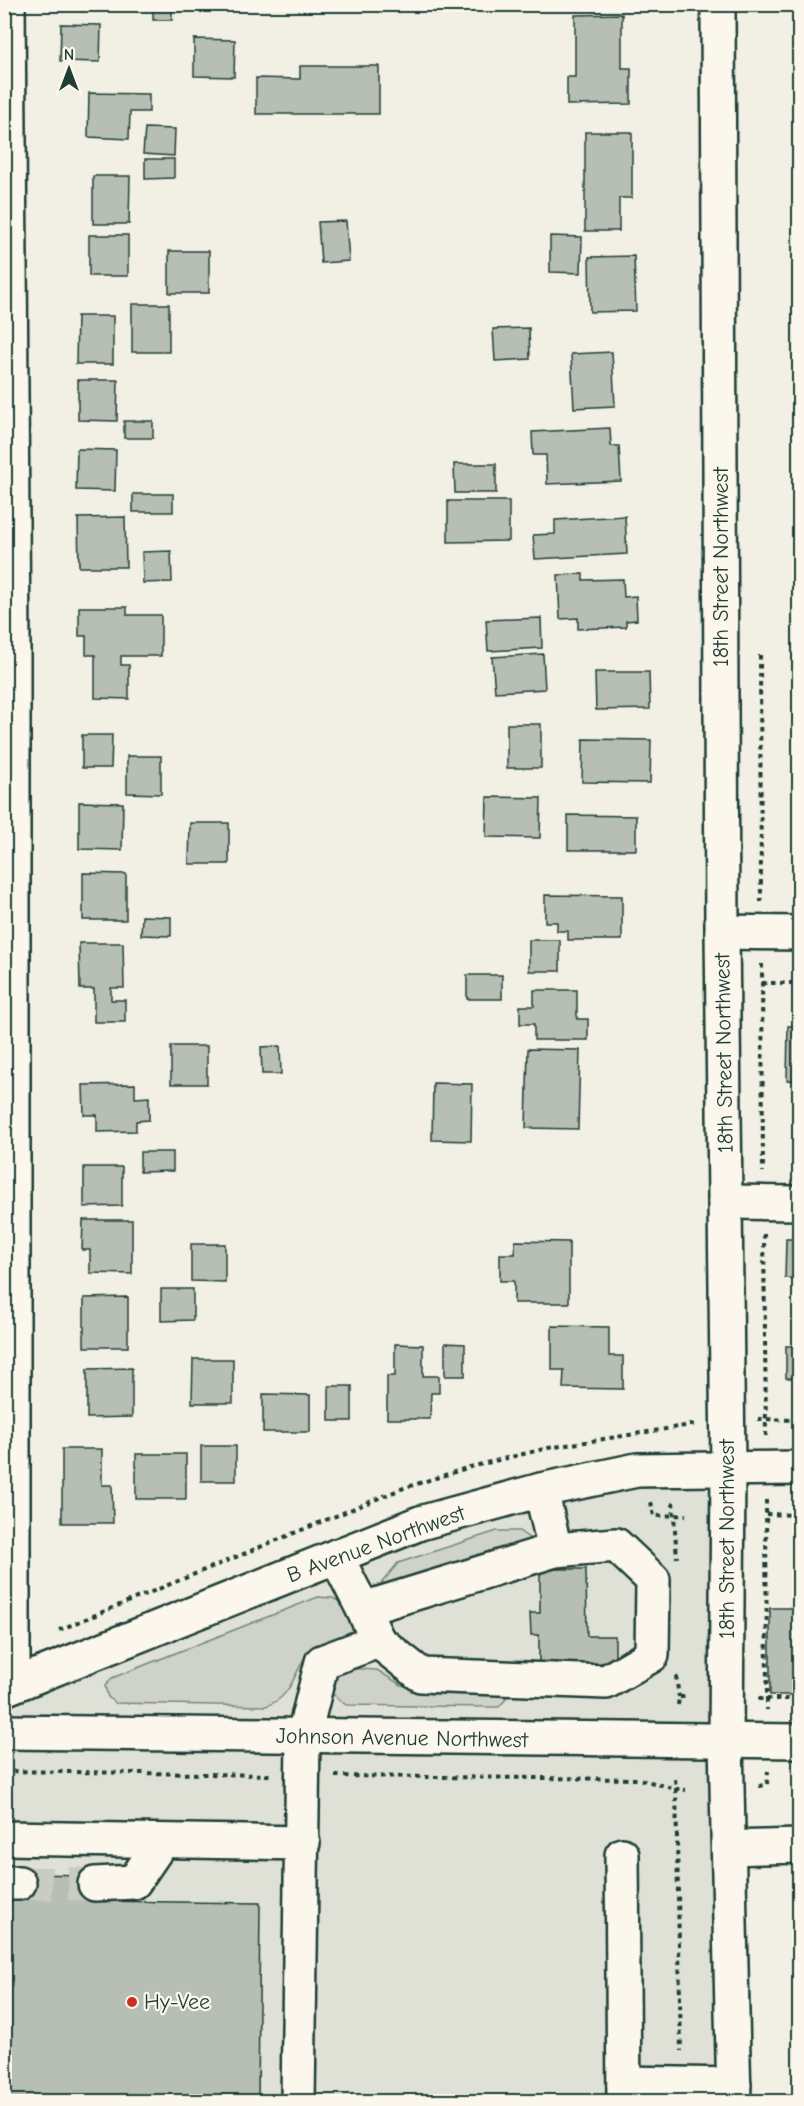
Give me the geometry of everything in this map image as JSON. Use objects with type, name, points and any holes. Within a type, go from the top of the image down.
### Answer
[{"type":"street","points":[[8,4],[13,650],[9,1687]]},
{"type":"street","name":"18th Street Northwest","points":[[718,4],[722,932],[728,1467],[726,1741],[734,2093]]},
{"type":"street","points":[[722,932],[800,933]]},
{"type":"street","points":[[725,1202],[800,1203]]},
{"type":"street","name":"B Avenue Northwest","points":[[9,1687],[420,1523],[541,1490],[637,1470],[728,1467],[800,1468]]},
{"type":"street","points":[[541,1490],[555,1550]]},
{"type":"street","points":[[336,1556],[378,1641],[421,1675],[606,1682],[652,1655],[653,1580],[616,1545],[555,1550],[363,1609]]},
{"type":"street","points":[[298,2102],[303,1738],[322,1662],[378,1641]]},
{"type":"street","name":"Johnson Avenue Northwest","points":[[4,1732],[303,1738],[800,1741]]},
{"type":"street","points":[[4,1838],[303,1843]]},
{"type":"street","points":[[95,1884],[134,1882],[162,1840]]},
{"type":"street","points":[[729,1848],[800,1846]]},
{"type":"street","points":[[622,1856],[624,2092],[681,2084],[734,2093]]},
{"type":"path","points":[[760,655],[761,903]]},
{"type":"path","points":[[762,983],[800,983]]},
{"type":"path","points":[[748,1419],[800,1420]]},
{"type":"path","points":[[766,1497],[768,1714]]},
{"type":"path","points":[[651,1502],[654,1516],[686,1515]]},
{"type":"path","points":[[766,1514],[800,1515]]},
{"type":"path","points":[[678,1705],[679,1697],[688,1697]]},
{"type":"path","points":[[757,1699],[800,1699]]},
{"type":"path","points":[[4,1771],[639,1779],[686,1790]]},
{"type":"path","points":[[755,1786],[768,1785],[768,1771]]},
{"type":"path","points":[[675,1779],[681,2084]]},
{"type":"shaded area","points":[[728,1467],[734,2101],[5,2101],[4,1689],[420,1523]]},
{"type":"shaded area","points":[[497,1531],[519,1531],[532,1540],[383,1588],[379,1586],[398,1563]]},
{"type":"shaded area","points":[[318,1597],[333,1598],[351,1608],[355,1622],[352,1633],[313,1646],[289,1688],[276,1702],[266,1706],[115,1703],[108,1697],[105,1686],[112,1678]]},
{"type":"shaded area","points":[[344,1668],[377,1670],[401,1685],[413,1688],[507,1690],[506,1699],[499,1707],[346,1705],[331,1693],[334,1671]]},
{"type":"building","points":[[153,4],[172,4],[172,20],[153,20]]},
{"type":"building","points":[[622,14],[622,68],[631,68],[631,104],[567,105],[567,77],[575,77],[575,15]]},
{"type":"building","points":[[61,24],[101,25],[100,62],[60,61]]},
{"type":"building","points":[[194,39],[235,40],[234,77],[194,76]]},
{"type":"building","points":[[300,66],[379,66],[379,114],[256,114],[256,78],[300,79]]},
{"type":"building","points":[[89,93],[149,94],[149,112],[130,112],[129,139],[88,137]]},
{"type":"building","points":[[145,128],[175,129],[174,156],[143,154]]},
{"type":"building","points":[[585,132],[632,132],[632,198],[619,198],[619,231],[585,231]]},
{"type":"building","points":[[145,159],[174,159],[174,178],[145,179]]},
{"type":"building","points":[[93,176],[130,176],[129,224],[93,224]]},
{"type":"building","points":[[346,221],[349,261],[321,263],[318,222]]},
{"type":"building","points":[[89,235],[128,235],[128,276],[89,276]]},
{"type":"building","points":[[550,236],[582,237],[581,273],[550,272]]},
{"type":"building","points":[[169,251],[209,251],[209,293],[169,293]]},
{"type":"building","points":[[634,256],[636,311],[590,312],[589,257]]},
{"type":"building","points":[[132,304],[169,304],[169,352],[132,352]]},
{"type":"building","points":[[77,316],[113,316],[113,364],[76,364]]},
{"type":"building","points":[[529,328],[530,359],[495,361],[493,329]]},
{"type":"building","points":[[612,352],[615,406],[574,408],[571,354]]},
{"type":"building","points":[[78,380],[118,380],[117,421],[78,420]]},
{"type":"building","points":[[124,421],[153,421],[153,438],[124,438]]},
{"type":"building","points":[[610,428],[611,446],[619,446],[621,481],[547,484],[546,455],[533,455],[532,432]]},
{"type":"building","points":[[77,449],[116,450],[115,491],[76,490]]},
{"type":"building","points":[[454,464],[496,464],[496,493],[455,493]]},
{"type":"building","points":[[133,494],[173,494],[173,512],[133,512]]},
{"type":"building","points":[[448,501],[509,501],[509,541],[448,542]]},
{"type":"building","points":[[625,516],[627,554],[535,559],[533,535],[555,534],[555,520]]},
{"type":"building","points":[[125,517],[126,567],[79,567],[78,518]]},
{"type":"building","points":[[171,551],[172,582],[143,583],[142,552]]},
{"type":"building","points":[[583,574],[583,580],[623,579],[624,597],[636,596],[637,620],[626,621],[626,627],[578,629],[578,618],[560,619],[558,575]]},
{"type":"building","points":[[79,607],[127,607],[127,615],[161,615],[161,656],[121,656],[121,665],[129,665],[129,699],[95,698],[95,655],[86,655],[86,636],[79,636]]},
{"type":"building","points":[[541,618],[542,648],[488,651],[486,620]]},
{"type":"building","points":[[794,653],[800,653],[800,690],[794,690]]},
{"type":"building","points":[[543,654],[545,689],[495,692],[492,657]]},
{"type":"building","points":[[595,672],[649,672],[650,709],[596,710]]},
{"type":"building","points":[[507,724],[541,724],[541,768],[507,768]]},
{"type":"building","points":[[82,735],[112,735],[111,768],[82,768]]},
{"type":"building","points":[[583,739],[651,740],[650,783],[582,782]]},
{"type":"building","points":[[127,756],[161,756],[161,794],[127,793]]},
{"type":"building","points":[[797,771],[800,771],[800,799],[796,799]]},
{"type":"building","points":[[487,797],[541,798],[540,838],[486,837]]},
{"type":"building","points":[[79,802],[123,803],[122,850],[79,849]]},
{"type":"building","points":[[568,815],[636,816],[636,850],[568,850]]},
{"type":"building","points":[[190,823],[229,823],[229,864],[189,864]]},
{"type":"building","points":[[83,873],[126,874],[126,920],[83,920]]},
{"type":"building","points":[[545,895],[622,896],[622,940],[568,940],[568,931],[557,931],[557,922],[545,922]]},
{"type":"building","points":[[142,916],[171,917],[171,936],[141,935]]},
{"type":"building","points":[[529,940],[560,940],[560,971],[529,971]]},
{"type":"building","points":[[79,943],[123,943],[124,988],[111,988],[111,1000],[125,1000],[125,1022],[94,1022],[94,989],[80,989]]},
{"type":"building","points":[[467,975],[502,975],[502,999],[467,999]]},
{"type":"building","points":[[534,990],[577,990],[577,1019],[588,1019],[588,1040],[534,1040],[534,1024],[520,1024],[520,1006],[534,1006]]},
{"type":"building","points":[[788,1026],[800,1026],[800,1081],[787,1080]]},
{"type":"building","points":[[171,1046],[207,1046],[207,1084],[171,1084]]},
{"type":"building","points":[[280,1046],[281,1074],[262,1074],[261,1047]]},
{"type":"building","points":[[528,1049],[580,1050],[578,1129],[526,1128]]},
{"type":"building","points":[[433,1083],[472,1084],[471,1141],[432,1140]]},
{"type":"building","points":[[135,1084],[135,1098],[149,1097],[149,1120],[136,1121],[136,1131],[97,1132],[97,1115],[84,1115],[83,1085]]},
{"type":"building","points":[[140,1152],[173,1152],[173,1171],[140,1172]]},
{"type":"building","points":[[84,1167],[122,1167],[122,1206],[84,1207]]},
{"type":"building","points":[[83,1220],[132,1220],[132,1274],[90,1273],[90,1250],[82,1250]]},
{"type":"building","points":[[786,1239],[800,1239],[800,1279],[785,1278]]},
{"type":"building","points":[[515,1241],[569,1242],[569,1303],[514,1303],[514,1281],[500,1281],[500,1254],[515,1254]]},
{"type":"building","points":[[191,1244],[225,1244],[225,1282],[191,1281]]},
{"type":"building","points":[[161,1289],[193,1289],[193,1320],[161,1321]]},
{"type":"building","points":[[128,1297],[128,1347],[84,1347],[84,1298]]},
{"type":"building","points":[[552,1326],[609,1327],[609,1356],[623,1356],[623,1389],[563,1388],[564,1370],[552,1370]]},
{"type":"building","points":[[445,1343],[465,1344],[465,1376],[445,1376]]},
{"type":"building","points":[[395,1344],[423,1345],[423,1376],[439,1376],[439,1393],[431,1393],[430,1419],[387,1419],[387,1376],[395,1376]]},
{"type":"building","points":[[786,1346],[800,1346],[800,1378],[786,1378]]},
{"type":"building","points":[[193,1359],[233,1359],[233,1403],[192,1403]]},
{"type":"building","points":[[132,1368],[132,1417],[87,1418],[87,1369]]},
{"type":"building","points":[[329,1386],[352,1386],[352,1421],[329,1421]]},
{"type":"building","points":[[263,1394],[310,1395],[310,1432],[263,1432]]},
{"type":"building","points":[[201,1446],[236,1446],[236,1481],[201,1481]]},
{"type":"building","points":[[62,1449],[102,1449],[102,1485],[112,1485],[113,1523],[62,1523]]},
{"type":"building","points":[[136,1454],[186,1454],[186,1499],[136,1499]]},
{"type":"building","points":[[540,1569],[586,1569],[587,1636],[615,1636],[615,1663],[539,1664],[539,1635],[531,1635],[530,1613],[540,1613]]},
{"type":"building","points":[[770,1608],[800,1608],[800,1695],[770,1695]]},
{"type":"building","name":"Hy-Vee","points":[[19,1874],[95,1875],[95,1901],[260,1903],[258,2102],[4,2102],[4,1900],[18,1900]]},
{"type":"tunnel","points":[[19,1883],[95,1884]]},
{"type":"place","name":"Hy-Vee","points":[[132,2002]]}]
